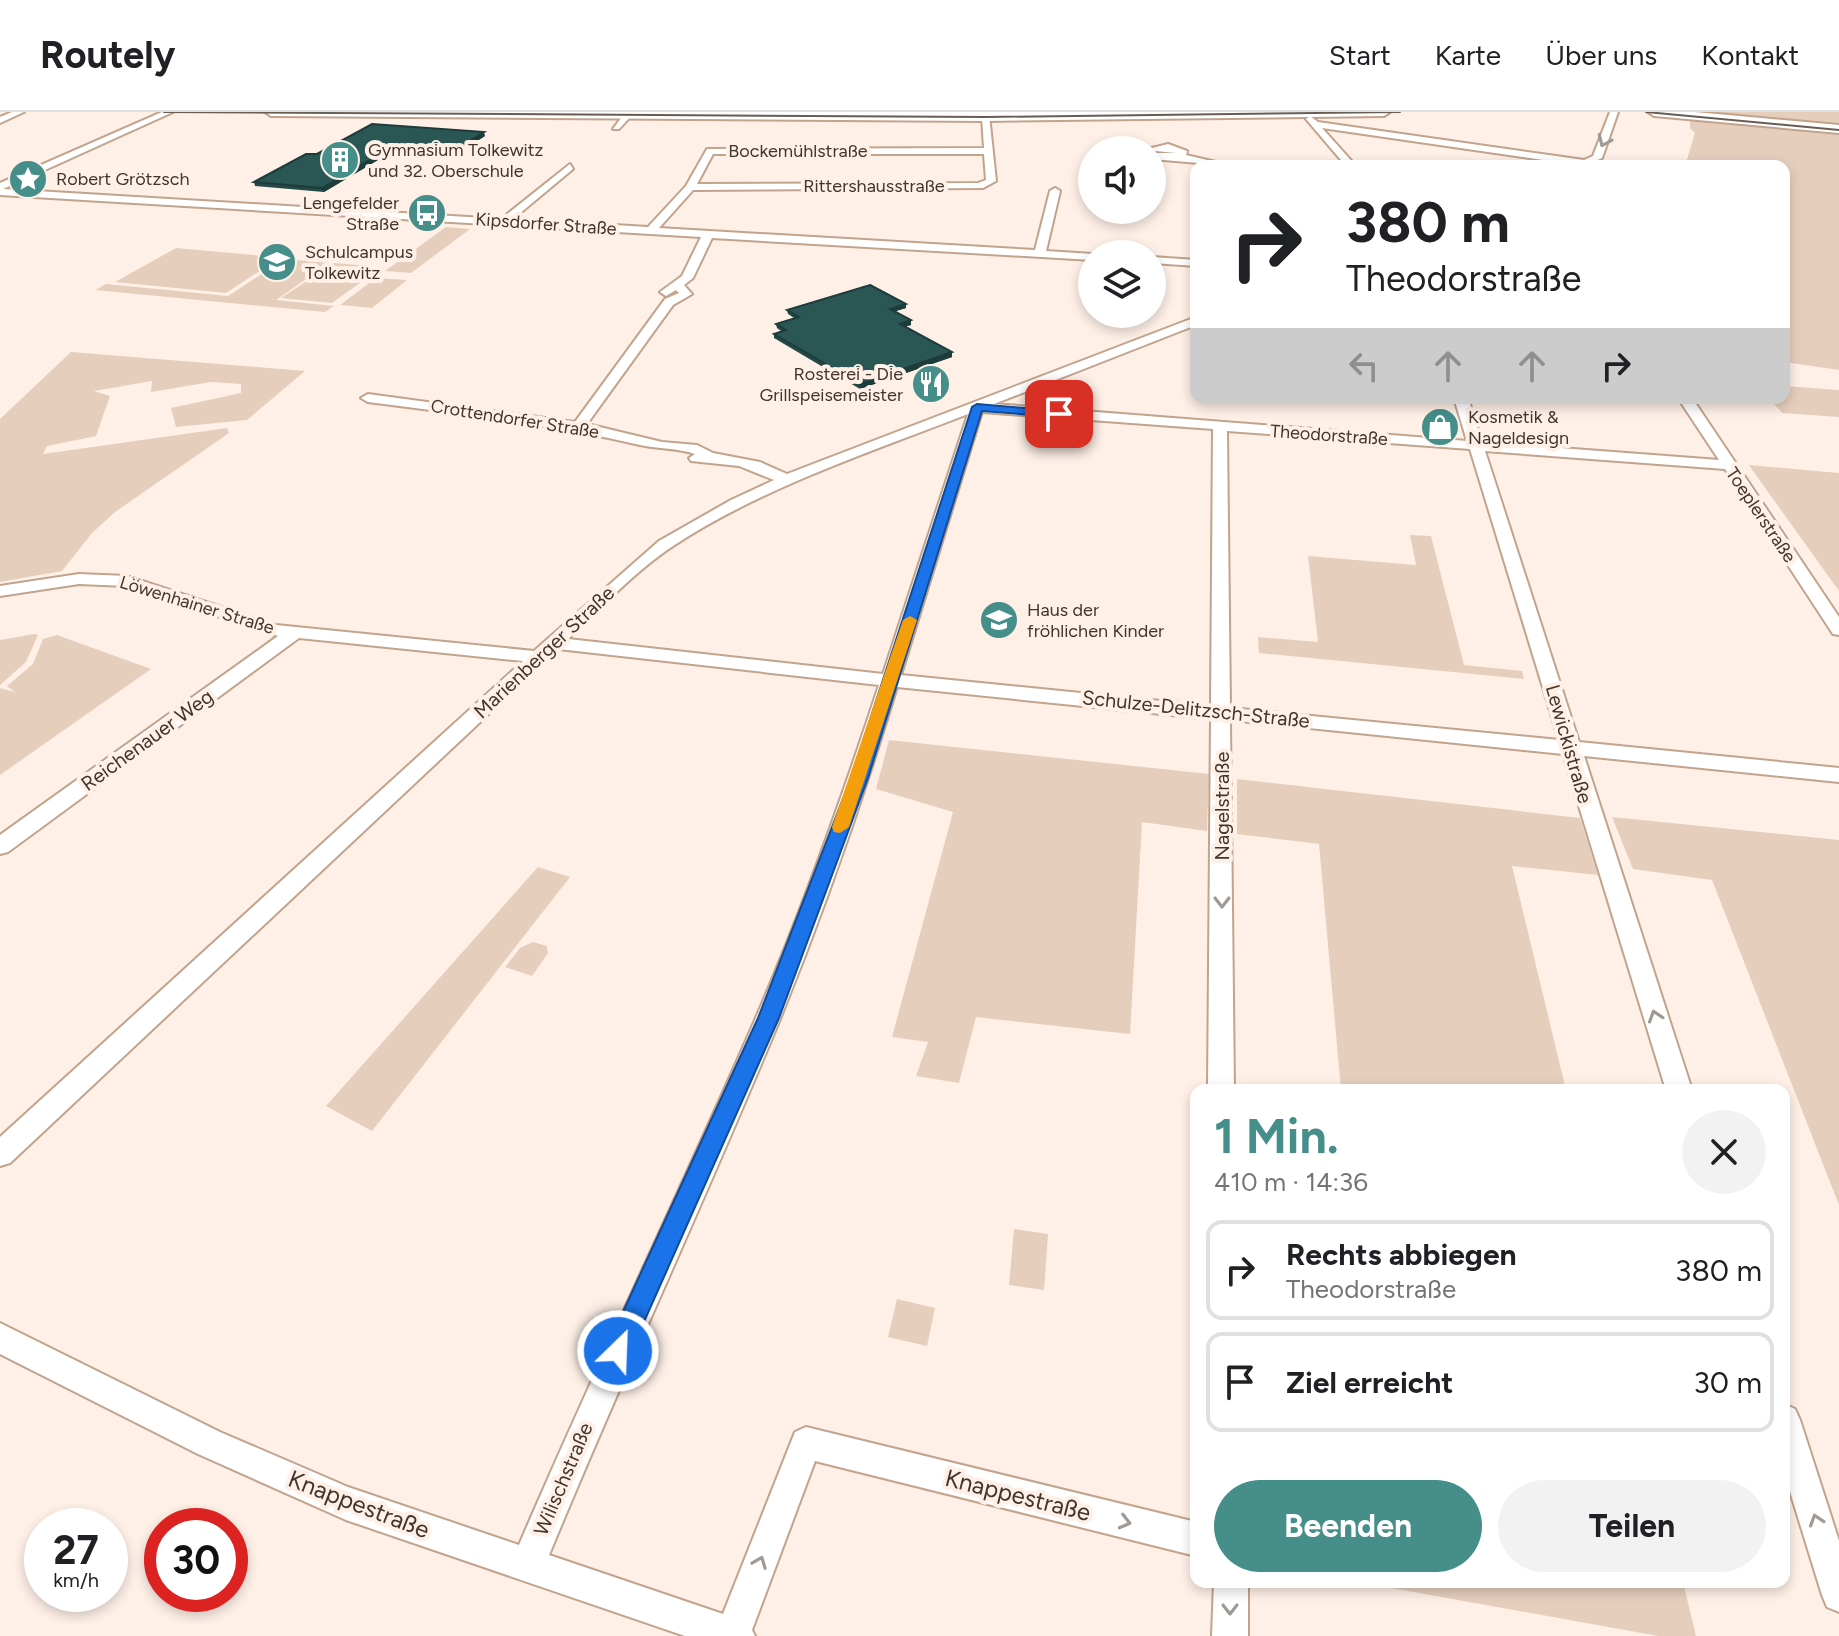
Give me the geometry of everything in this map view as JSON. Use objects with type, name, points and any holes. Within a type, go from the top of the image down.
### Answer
[{"type":"main road","points":[[271,112],[986,117],[1384,112]]},
{"type":"main road","points":[[1256,112],[1271,115]]},
{"type":"main road","points":[[1654,112],[1839,129]]},
{"type":"street","points":[[0,120],[20,112]]},
{"type":"street","points":[[0,190],[169,112]]},
{"type":"street","points":[[1593,160],[1597,158],[1614,112]]},
{"type":"street","points":[[1292,115],[1311,119],[1346,160]]},
{"type":"street","points":[[616,127],[627,116]]},
{"type":"street","name":"Rittershausstraße","points":[[690,187],[980,186],[991,181],[986,117]]},
{"type":"street","points":[[1316,125],[1334,125],[1551,160]]},
{"type":"street","points":[[1166,149],[1174,148],[1184,153],[1179,157]]},
{"type":"street","name":"Bockemühlstraße","points":[[651,231],[690,187],[710,151],[987,151]]},
{"type":"street","points":[[1166,157],[1195,160]]},
{"type":"street","points":[[503,222],[570,167]]},
{"type":"street","name":"Kipsdorfer Straße","points":[[0,190],[1078,256]]},
{"type":"street","points":[[1040,254],[1055,191]]},
{"type":"street","points":[[578,427],[669,302],[686,294],[679,286],[687,278],[708,234]]},
{"type":"street","points":[[1166,261],[1190,263]]},
{"type":"street","name":"Marienberger Straße","points":[[0,1154],[537,657],[665,544],[736,503],[786,480],[1190,323]]},
{"type":"street","name":"Crottendorfer Straße","points":[[368,398],[578,427],[662,446],[667,452],[708,456],[766,468],[786,480]]},
{"type":"street","name":"Lewickistraße","points":[[1463,404],[1552,684],[1568,746],[1677,1084]]},
{"type":"street","name":"Toeplerstraße","points":[[1689,404],[1839,630]]},
{"type":"street","name":"Theodorstraße","points":[[977,407],[1728,465]]},
{"type":"street","name":"Wilischstraße","points":[[527,1566],[606,1378],[768,1018],[859,778],[977,407]]},
{"type":"street","name":"Nagelstraße","points":[[1220,427],[1223,712],[1221,1084]]},
{"type":"street","name":"Löwenhainer Straße","points":[[0,591],[75,578],[106,578],[127,581],[250,624],[294,633],[492,650],[537,657]]},
{"type":"street","name":"Reichenauer Weg","points":[[0,846],[294,633]]},
{"type":"street","name":"Schulze-Delitzsch-Straße","points":[[553,643],[1839,775]]},
{"type":"street","name":"Knappestraße","points":[[0,1338],[209,1443],[346,1503],[733,1636],[806,1443],[1190,1538]]},
{"type":"street","points":[[1790,1439],[1839,1595]]},
{"type":"street","points":[[1230,1636],[1231,1588]]},
{"type":"shaded area","points":[[1674,112],[1839,112],[1839,126]]},
{"type":"shaded area","points":[[1690,120],[1839,132],[1839,370],[1790,363],[1790,160],[1687,160],[1695,133],[1690,128]]},
{"type":"shaded area","points":[[446,227],[470,229],[411,273],[385,271]]},
{"type":"shaded area","points":[[176,248],[281,257],[226,293],[115,282]]},
{"type":"shaded area","points":[[285,259],[329,263],[276,300],[334,306],[325,312],[95,290],[106,284],[228,296]]},
{"type":"shaded area","points":[[334,263],[382,267],[332,303],[281,298]]},
{"type":"shaded area","points":[[376,278],[407,280],[372,308],[340,305]]},
{"type":"shaded area","points":[[71,352],[305,371],[247,420],[176,427],[171,408],[241,393],[241,384],[211,382],[151,392],[152,381],[94,391],[110,396],[96,436],[47,446],[43,454],[227,428],[229,433],[115,512],[92,533],[62,571],[0,582],[0,419]]},
{"type":"shaded area","points":[[1790,386],[1839,390],[1839,417],[1782,413],[1774,404],[1790,404]]},
{"type":"shaded area","points":[[1749,465],[1839,473],[1839,591],[1753,471]]},
{"type":"shaded area","points":[[1410,535],[1431,536],[1464,665],[1522,671],[1524,679],[1259,653],[1258,637],[1318,642],[1308,556],[1416,565]]},
{"type":"shaded area","points":[[38,635],[26,662],[0,685],[0,640]]},
{"type":"shaded area","points":[[57,635],[151,669],[0,775],[0,688],[15,692],[7,686],[33,664],[43,639]]},
{"type":"shaded area","points":[[889,740],[1209,774],[1207,831],[1142,822],[1130,1034],[976,1017],[959,1083],[916,1076],[928,1042],[892,1037],[953,812],[876,789]]},
{"type":"shaded area","points":[[1237,779],[1580,818],[1598,875],[1512,866],[1565,1084],[1340,1084],[1319,844],[1237,834]]},
{"type":"shaded area","points":[[1612,817],[1839,840],[1839,1205],[1712,880],[1633,869]]},
{"type":"shaded area","points":[[538,867],[570,877],[372,1131],[326,1106]]},
{"type":"shaded area","points":[[533,942],[547,946],[548,953],[532,976],[505,967],[520,948]]},
{"type":"shaded area","points":[[1014,1229],[1048,1234],[1044,1290],[1009,1285]]},
{"type":"shaded area","points":[[897,1299],[935,1308],[927,1346],[888,1337]]},
{"type":"shaded area","points":[[1392,1588],[1684,1588],[1696,1636],[1658,1636]]},
{"type":"building","name":"Gymnasium Tolkewitz und 32. Oberschule","points":[[372,124],[484,132],[449,154],[387,150],[322,188],[254,182],[306,154],[317,154]]},
{"type":"building","points":[[870,285],[906,304],[890,309],[911,320],[900,324],[952,352],[860,384],[774,334],[786,330],[776,324],[799,317],[787,310]]},
{"type":"tram line","points":[[164,112],[986,117],[1400,112]]},
{"type":"tram line","points":[[1646,112],[1839,130]]},
{"type":"slow traffic","points":[[840,827],[910,620]]},
{"type":"place","name":"Gymnasium Tolkewitz und 32. Oberschule","points":[[340,160]]},
{"type":"place","name":"Robert Grötzsch","points":[[28,179]]},
{"type":"place","name":"Lengefelder Straße","points":[[427,213]]},
{"type":"place","name":"Schulcampus Tolkewitz","points":[[277,262]]},
{"type":"place","name":"Rosterei - Die Grillspeisemeister","points":[[931,384]]},
{"type":"place","name":"Kosmetik & Nageldesign","points":[[1440,427]]},
{"type":"place","name":"Haus der fröhlichen Kinder","points":[[999,620]]},
{"type":"route","points":[[618,1351],[768,1018],[859,778],[977,407],[1059,414]]}]
